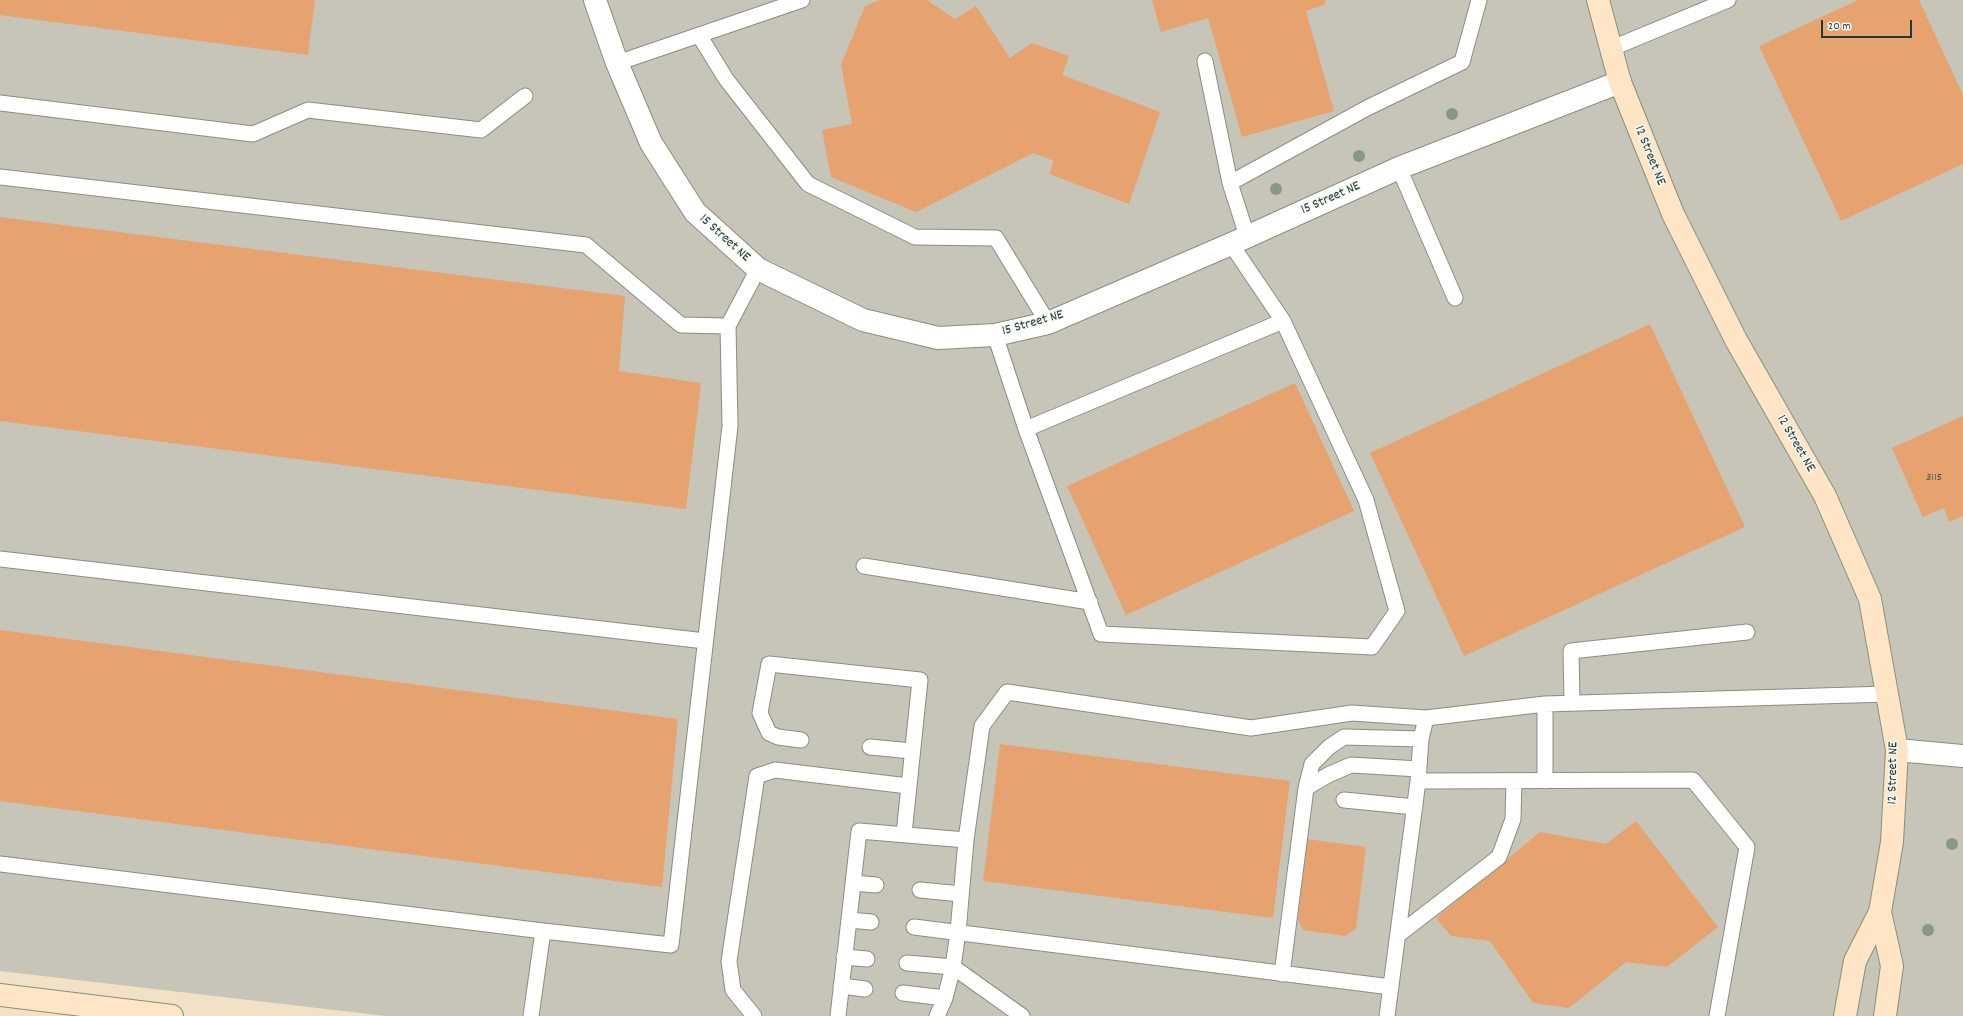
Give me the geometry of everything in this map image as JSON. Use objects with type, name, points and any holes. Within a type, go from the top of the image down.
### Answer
[{"type":"street","name":"15 Street NE","points":[[595,0],[617,63],[651,143],[695,212],[758,269],[863,320],[938,338],[995,335],[1048,323],[1400,168],[1620,82]]},
{"type":"street","name":"12 Street NE","points":[[1598,0],[1620,82],[1677,221],[1736,340],[1825,496],[1870,598],[1897,750],[1892,842],[1880,912],[1855,961],[1845,1016]]},
{"type":"street","points":[[1897,750],[1963,756]]},
{"type":"street","name":"12 Street NE","points":[[1880,912],[1892,966],[1885,1016]]},
{"type":"street","points":[[0,995],[172,1016]]},
{"type":"lane","points":[[617,63],[802,0]]},
{"type":"lane","points":[[1230,183],[1367,108],[1462,62],[1479,0]]},
{"type":"lane","points":[[1610,49],[1728,0]]},
{"type":"lane","points":[[699,35],[726,79],[808,184],[915,237],[996,238],[1048,323]]},
{"type":"lane","points":[[995,335],[1026,429],[1101,634],[1372,648],[1397,611],[1366,500],[1283,321],[1239,240],[1230,183],[1205,61]]},
{"type":"lane","points":[[0,103],[253,134],[308,110],[481,130],[525,96]]},
{"type":"lane","points":[[1400,168],[1455,298]]},
{"type":"lane","points":[[0,177],[586,245],[681,325],[728,326]]},
{"type":"lane","points":[[0,864],[543,931],[671,945],[730,426],[728,326],[758,269]]},
{"type":"lane","points":[[1026,429],[1283,321]]},
{"type":"lane","points":[[0,559],[705,641]]},
{"type":"lane","points":[[864,566],[1090,602]]},
{"type":"lane","points":[[1572,702],[1570,651],[1747,632]]},
{"type":"lane","points":[[800,740],[778,737],[769,733],[760,713],[769,664],[920,680],[904,834]]},
{"type":"lane","points":[[937,1016],[945,998],[953,967],[962,894],[966,840],[982,726],[1007,692],[1251,728],[1352,714],[1426,718],[1572,702],[1888,694]]},
{"type":"lane","points":[[1545,704],[1545,781]]},
{"type":"lane","points":[[1387,1016],[1419,776],[1421,739],[1426,718]]},
{"type":"lane","points":[[1282,974],[1306,788],[1312,764],[1329,747],[1344,737],[1421,739]]},
{"type":"lane","points":[[870,747],[912,751]]},
{"type":"lane","points":[[1306,788],[1328,775],[1352,765],[1419,776],[1514,781],[1693,780],[1747,847],[1717,1016]]},
{"type":"lane","points":[[757,1016],[733,990],[729,961],[757,776],[776,770],[908,786]]},
{"type":"lane","points":[[1398,935],[1499,857],[1513,820],[1514,781]]},
{"type":"lane","points":[[1344,800],[1415,807]]},
{"type":"lane","points":[[838,1016],[859,831],[966,840]]},
{"type":"lane","points":[[853,883],[876,885]]},
{"type":"lane","points":[[920,890],[962,894]]},
{"type":"lane","points":[[849,920],[871,922]]},
{"type":"lane","points":[[914,927],[1391,987]]},
{"type":"lane","points":[[531,1016],[543,931]]},
{"type":"lane","points":[[844,957],[867,959]]},
{"type":"lane","points":[[907,963],[953,967],[1022,1016]]},
{"type":"lane","points":[[841,986],[864,989]]},
{"type":"lane","points":[[903,993],[945,998]]},
{"type":"shaded area","points":[[0,0],[1963,0],[1963,1016],[386,1016],[0,971]]},
{"type":"building","points":[[0,0],[315,0],[308,55],[0,15]]},
{"type":"building","points":[[880,0],[927,0],[955,19],[976,6],[1010,58],[1032,43],[1069,56],[1062,75],[1160,112],[1129,204],[1049,174],[1054,161],[1033,153],[916,212],[831,177],[822,130],[852,124],[841,65],[865,6]]},
{"type":"building","points":[[1152,0],[1325,0],[1326,4],[1306,11],[1334,111],[1242,137],[1208,18],[1161,32]]},
{"type":"building","points":[[1858,0],[1919,0],[1963,95],[1963,164],[1841,221],[1759,46]]},
{"type":"building","points":[[0,217],[625,296],[619,371],[701,383],[686,509],[0,421]]},
{"type":"building","points":[[1650,324],[1745,527],[1464,656],[1370,453]]},
{"type":"building","points":[[1295,383],[1354,511],[1126,615],[1067,486]]},
{"type":"building","points":[[1963,416],[1963,516],[1949,522],[1944,508],[1923,517],[1892,448]]},
{"type":"building","points":[[0,630],[678,719],[662,887],[0,801]]},
{"type":"building","points":[[1000,744],[1290,781],[1273,918],[983,881]]},
{"type":"building","points":[[1636,821],[1718,927],[1667,967],[1626,962],[1569,1008],[1533,1003],[1490,941],[1451,936],[1436,918],[1540,832],[1606,844]]},
{"type":"building","points":[[1307,839],[1366,847],[1356,929],[1345,936],[1303,930],[1298,920]]}]
